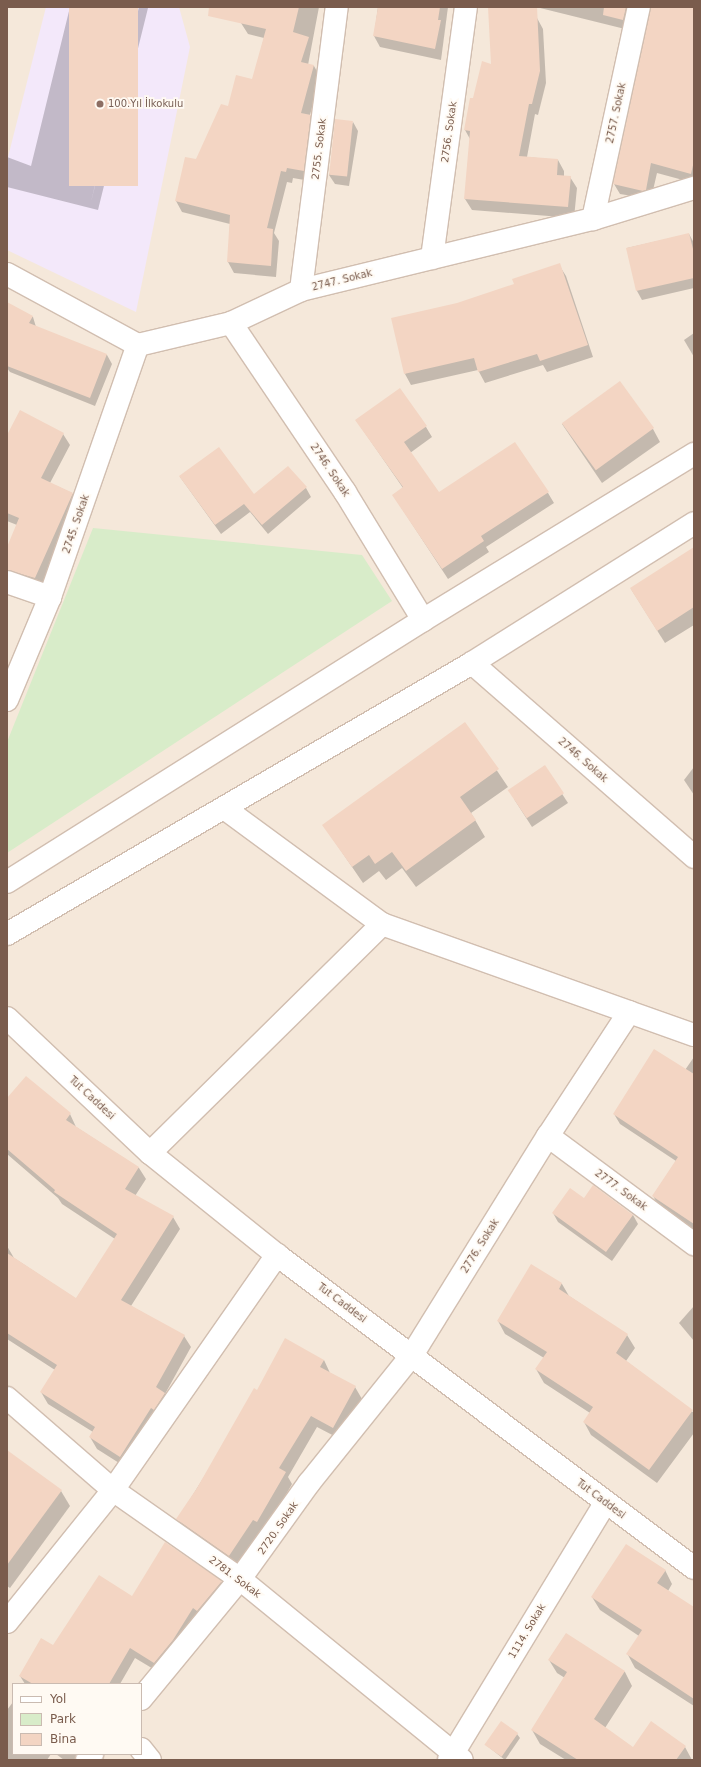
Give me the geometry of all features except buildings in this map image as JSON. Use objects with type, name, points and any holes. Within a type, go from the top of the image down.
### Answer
[{"type":"street","name":"2755. Sokak","points":[[301,290],[337,7]]},
{"type":"street","name":"2756. Sokak","points":[[432,258],[466,7]]},
{"type":"street","name":"2757. Sokak","points":[[593,219],[639,7]]},
{"type":"street","name":"2747. Sokak","points":[[138,345],[231,323],[301,290],[593,219],[694,188]]},
{"type":"street","points":[[7,274],[138,345]]},
{"type":"street","name":"2746. Sokak","points":[[231,323],[345,492],[423,620]]},
{"type":"street","name":"2745. Sokak","points":[[7,700],[50,597],[138,345]]},
{"type":"street","points":[[7,882],[423,620],[694,454]]},
{"type":"street","points":[[7,934],[472,663],[694,523]]},
{"type":"street","points":[[7,582],[50,597]]},
{"type":"street","name":"2746. Sokak","points":[[472,663],[694,857]]},
{"type":"street","points":[[224,808],[382,924],[694,1035]]},
{"type":"street","points":[[150,1153],[382,924]]},
{"type":"street","name":"2776. Sokak","points":[[412,1355],[548,1136],[629,1012]]},
{"type":"street","name":"Tut Caddesi","points":[[7,1018],[150,1153],[277,1255],[412,1355],[605,1503],[694,1568]]},
{"type":"street","name":"2777. Sokak","points":[[548,1136],[694,1244]]},
{"type":"street","points":[[7,1622],[113,1490],[277,1255]]},
{"type":"street","name":"2720. Sokak","points":[[142,1698],[240,1580],[309,1483],[412,1355]]},
{"type":"street","name":"2781. Sokak","points":[[7,1398],[113,1490],[240,1580],[454,1758]]},
{"type":"street","name":"1114. Sokak","points":[[454,1758],[605,1503]]},
{"type":"street","points":[[142,1750],[150,1760]]},
{"type":"shaded area","points":[[7,7],[694,7],[694,1760],[7,1760]]},
{"type":"shaded area","name":"100.Yıl İlkokulu","points":[[46,7],[179,7],[190,47],[136,312],[7,250],[7,161]]},
{"type":"green space","points":[[93,528],[362,555],[392,601],[7,853],[7,742]]},
{"type":"place","name":"100.Yıl İlkokulu","points":[[100,104]]}]
